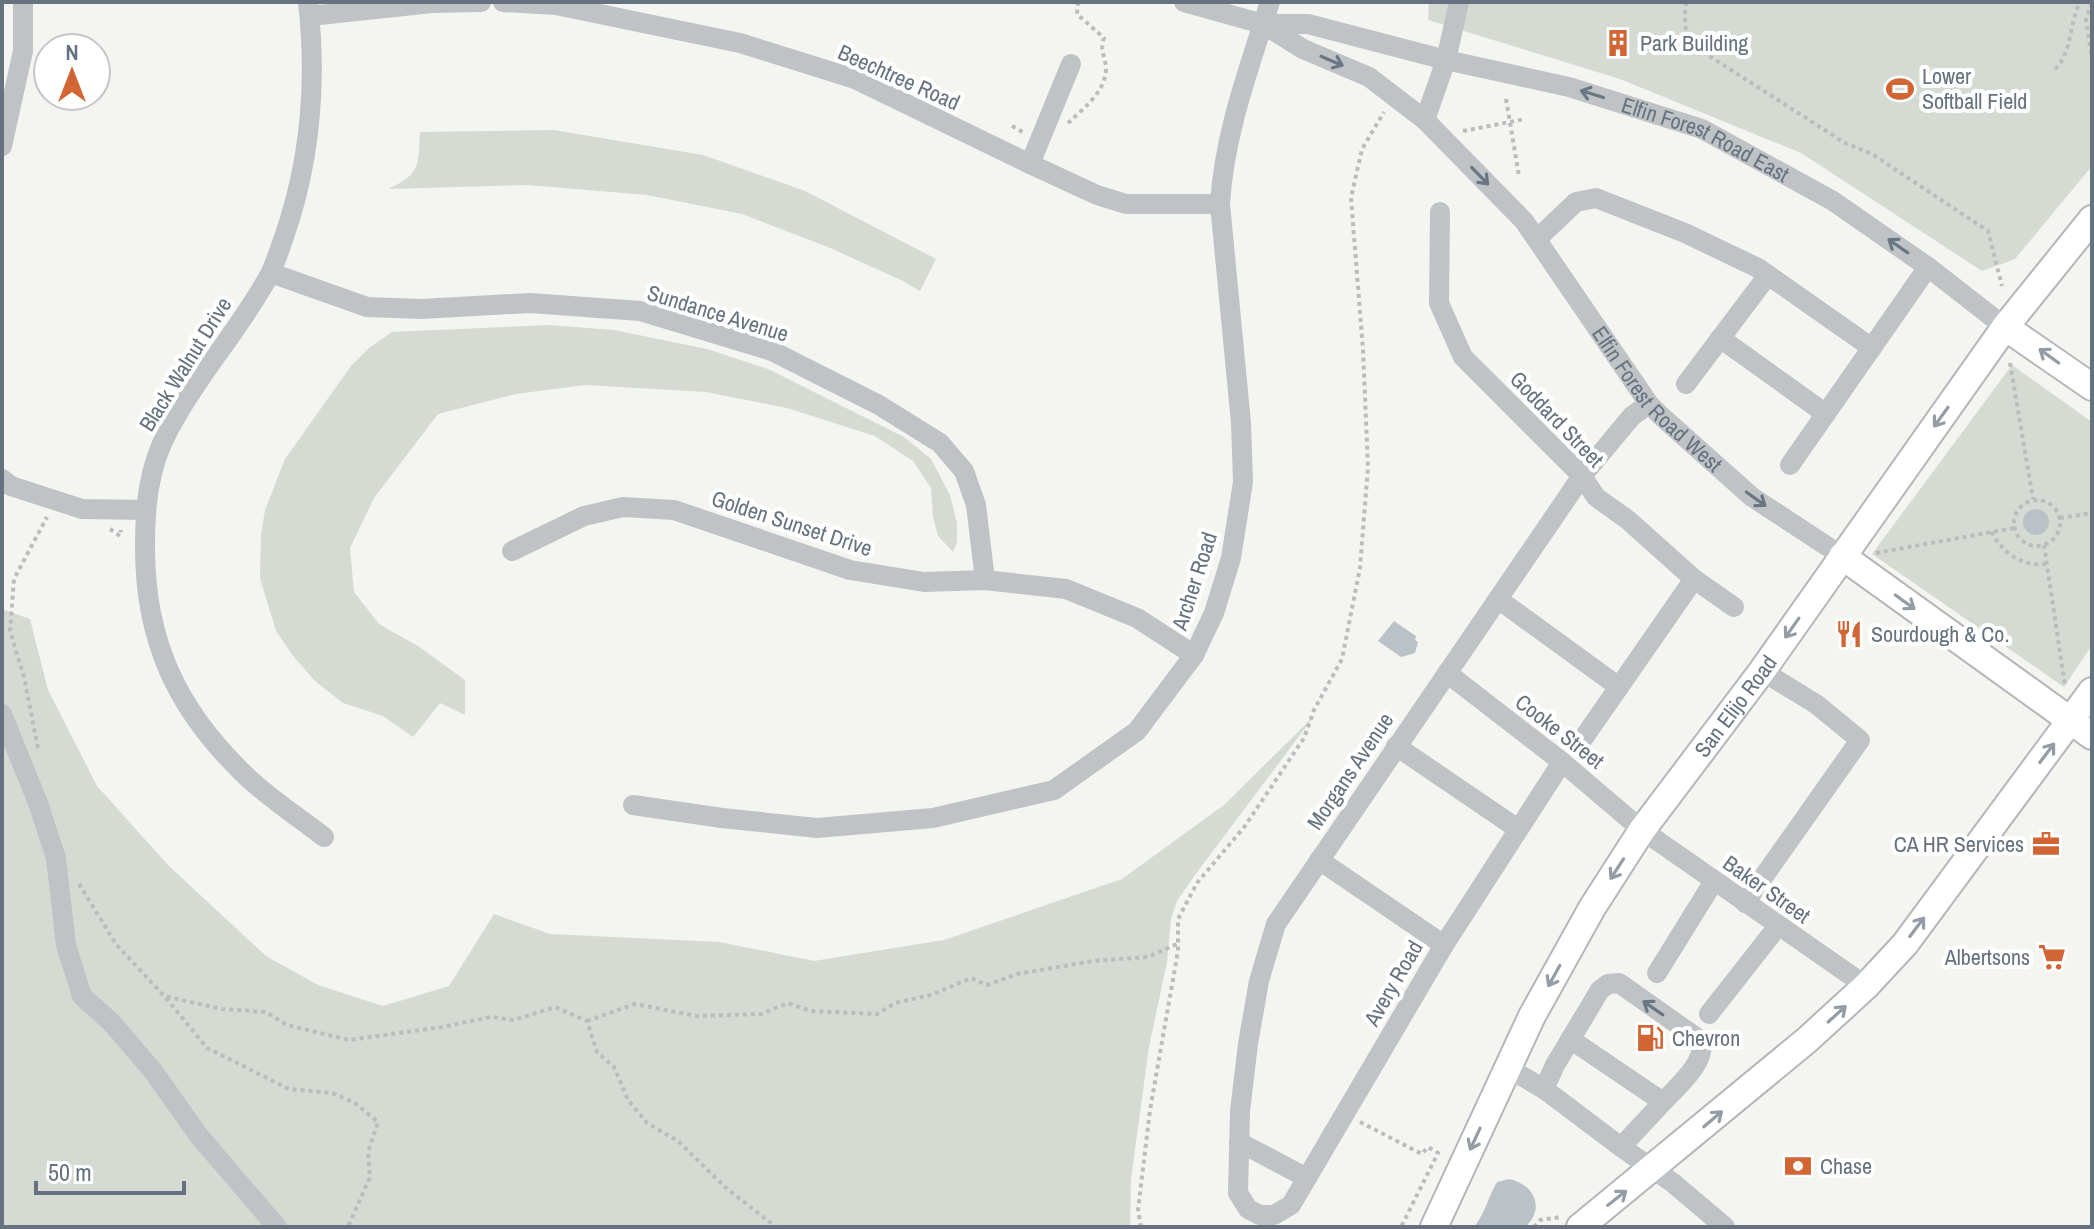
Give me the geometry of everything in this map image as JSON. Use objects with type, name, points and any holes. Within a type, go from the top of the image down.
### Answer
[{"type":"main road","name":"San Elijo Road","points":[[1434,1227],[1532,1016],[1592,908],[1642,830],[1762,671],[2005,327],[2092,219]]},
{"type":"main road","name":"Elfin Forest Road East","points":[[2005,327],[2092,387]]},
{"type":"main road","name":"Elfin Forest Road West","points":[[1842,556],[2081,728]]},
{"type":"main road","points":[[1574,1224],[1654,1169],[1866,986],[1905,944],[2081,728],[2092,691]]},
{"type":"street","points":[[2,146],[23,51],[23,2]]},
{"type":"street","points":[[309,9],[481,2]]},
{"type":"street","name":"Beechtree Road","points":[[503,2],[556,4],[740,43],[855,79],[1097,195],[1126,204],[1220,204]]},
{"type":"street","points":[[1184,2],[1263,24]]},
{"type":"street","name":"Archer Road","points":[[633,805],[817,828],[933,818],[1054,790],[1137,731],[1194,655],[1214,613],[1231,558],[1243,482],[1241,423],[1220,204],[1222,169],[1270,2]]},
{"type":"street","points":[[1425,120],[1446,60],[1459,2]]},
{"type":"street","name":"Black Walnut Drive","points":[[309,9],[311,98],[305,162],[293,212],[271,273],[168,432],[151,472],[145,510],[145,580],[160,653],[184,702],[244,775],[324,837]]},
{"type":"street","name":"Elfin Forest Road East","points":[[1263,24],[1308,24],[1446,60],[1569,87],[1702,129],[1833,201],[1928,267],[2005,327]]},
{"type":"street","name":"Elfin Forest Road West","points":[[1263,24],[1303,49],[1369,77],[1425,120],[1524,221],[1649,404],[1752,497],[1842,556]]},
{"type":"street","points":[[1030,164],[1071,64]]},
{"type":"street","points":[[1537,239],[1576,202],[1596,198],[1685,233],[1768,275],[1872,348]]},
{"type":"street","name":"Goddard Street","points":[[1440,212],[1439,303],[1463,357],[1582,476],[1596,497],[1628,520],[1694,579],[1734,607]]},
{"type":"street","points":[[1790,465],[1928,267]]},
{"type":"street","name":"Sundance Avenue","points":[[271,273],[367,307],[421,309],[530,303],[640,311],[772,351],[879,405],[940,443],[964,471],[976,505],[985,580]]},
{"type":"street","points":[[1686,384],[1768,275]]},
{"type":"street","points":[[1720,338],[1826,414]]},
{"type":"street","name":"Morgans Avenue","points":[[1260,1215],[1248,1209],[1238,1193],[1239,1142],[1248,1044],[1259,981],[1276,924],[1582,476],[1632,416],[1649,404]]},
{"type":"street","points":[[2,479],[11,486],[82,509],[145,510]]},
{"type":"street","name":"Golden Sunset Drive","points":[[512,551],[584,516],[623,507],[674,510],[850,570],[924,582],[985,580],[1066,589],[1137,618],[1194,655]]},
{"type":"street","points":[[1580,743],[1694,579]]},
{"type":"street","points":[[1498,599],[1619,687]]},
{"type":"street","points":[[1745,903],[1860,740],[1810,700],[1762,671]]},
{"type":"street","name":"Cooke Street","points":[[1447,673],[1562,762],[1642,830]]},
{"type":"street","points":[[2,714],[38,803],[56,858],[66,945],[82,996],[112,1023],[153,1071],[199,1136],[277,1227]]},
{"type":"street","points":[[1396,746],[1518,829]]},
{"type":"street","name":"Avery Road","points":[[1260,1215],[1274,1215],[1286,1210],[1444,945],[1562,762]]},
{"type":"street","name":"Baker Street","points":[[1642,830],[1866,986]]},
{"type":"street","points":[[1319,860],[1444,945]]},
{"type":"street","points":[[1657,973],[1714,881]]},
{"type":"street","points":[[1709,1014],[1778,926]]},
{"type":"street","points":[[1544,1089],[1570,1039],[1600,990],[1608,984],[1619,983],[1700,1040],[1703,1046],[1700,1058],[1621,1147]]},
{"type":"street","points":[[1570,1039],[1663,1102]]},
{"type":"street","points":[[1508,1068],[1544,1089],[1654,1169],[1725,1227]]},
{"type":"street","points":[[1239,1142],[1307,1178]]},
{"type":"path","points":[[1686,2],[1684,23],[1688,39],[1700,50],[1845,143],[1872,154],[1988,231],[2002,286]]},
{"type":"path","points":[[2055,69],[2063,62],[2071,20],[2080,2]]},
{"type":"path","points":[[2092,3],[2086,19],[2086,32],[2092,59]]},
{"type":"path","points":[[1506,99],[1519,176]]},
{"type":"path","points":[[1141,1227],[1138,1210],[1150,1110],[1178,943],[1178,919],[1197,883],[1245,826],[1304,738],[1314,710],[1342,659],[1360,568],[1368,467],[1351,198],[1362,149],[1389,105]]},
{"type":"path","points":[[1463,131],[1525,119]]},
{"type":"path","points":[[2010,363],[2034,500]]},
{"type":"path","points":[[2034,500],[2053,506],[2060,518],[2055,537],[2044,545],[2036,546],[2022,541],[2014,528],[2020,506],[2034,500]]},
{"type":"path","points":[[98,527],[111,529],[120,536],[123,510]]},
{"type":"path","points":[[2060,518],[2092,513]]},
{"type":"path","points":[[40,759],[24,677],[10,626],[14,579],[26,552],[47,517],[60,521]]},
{"type":"path","points":[[1873,553],[2014,528]]},
{"type":"path","points":[[1991,532],[2001,548],[2022,563],[2047,564]]},
{"type":"path","points":[[2044,545],[2065,686]]},
{"type":"path","points":[[2,626],[10,626]]},
{"type":"path","points":[[76,880],[116,944],[207,1048],[289,1089],[332,1093],[355,1103],[378,1122],[368,1152],[370,1177],[348,1227]]},
{"type":"path","points":[[164,996],[222,1009],[266,1012],[287,1025],[349,1040],[491,1017],[514,1020],[555,1007],[587,1021],[635,1004],[696,1016],[761,1014],[788,1003],[811,1011],[877,1014],[895,1003],[931,995],[971,978],[987,985],[1017,974],[1093,961],[1148,957],[1178,943]]},
{"type":"path","points":[[587,1021],[597,1052],[614,1067],[628,1100],[647,1123],[678,1141],[725,1187],[776,1227]]},
{"type":"path","points":[[1344,1114],[1422,1154],[1428,1147],[1438,1153],[1401,1227]]},
{"type":"path","points":[[1534,1227],[1546,1218],[1562,1217],[1574,1224]]},
{"type":"shaded area","points":[[1429,2],[2092,2],[2092,166],[2015,259],[1982,271],[1801,153],[1620,79],[1428,20]]},
{"type":"shaded area","points":[[554,130],[703,155],[805,191],[936,259],[920,291],[828,247],[742,214],[647,195],[527,185],[388,189],[407,179],[416,168],[420,132]]},
{"type":"shaded area","points":[[549,325],[614,330],[707,349],[768,369],[904,437],[931,459],[950,495],[957,523],[957,542],[953,552],[938,536],[931,488],[913,461],[875,436],[787,408],[706,392],[585,385],[516,394],[438,414],[374,498],[350,548],[354,592],[379,624],[418,646],[465,680],[465,715],[440,703],[413,737],[383,716],[343,703],[315,681],[276,631],[260,578],[265,510],[285,459],[351,366],[392,332]]},
{"type":"shaded area","points":[[2012,365],[2092,422],[2092,645],[2064,687],[1872,554]]},
{"type":"shaded area","points":[[2036,509],[2045,513],[2049,522],[2045,531],[2036,535],[2027,531],[2023,522],[2027,513]]},
{"type":"shaded area","points":[[2,609],[30,619],[48,690],[97,786],[169,866],[266,956],[318,985],[383,1006],[449,986],[494,914],[550,934],[719,942],[814,961],[944,940],[1122,879],[1224,805],[1315,715],[1177,901],[1171,919],[1167,962],[1149,1047],[1131,1179],[1130,1227],[2,1227]]},
{"type":"shaded area","points":[[1394,621],[1416,636],[1415,653],[1401,657],[1378,641]]},
{"type":"shaded area","points":[[1509,1179],[1531,1192],[1536,1205],[1531,1220],[1525,1227],[1474,1227],[1497,1182]]},
{"type":"place","name":"Park Building","points":[[1618,43]]},
{"type":"place","name":"Lower Softball Field","points":[[1900,89]]},
{"type":"place","name":"Sourdough & Co.","points":[[1849,634]]},
{"type":"place","name":"CA HR Services","points":[[2046,844]]},
{"type":"place","name":"Albertsons","points":[[2052,957]]},
{"type":"place","name":"Chevron","points":[[1650,1038]]},
{"type":"place","name":"Chase","points":[[1798,1166]]}]
